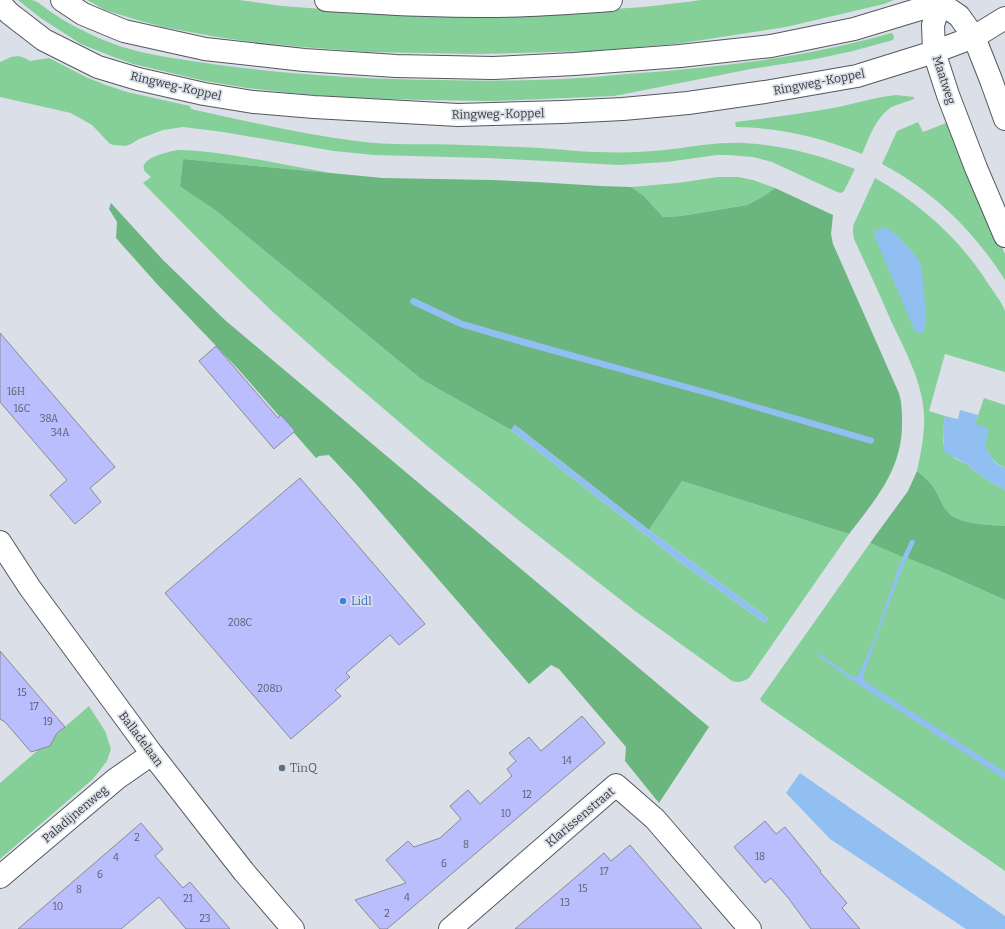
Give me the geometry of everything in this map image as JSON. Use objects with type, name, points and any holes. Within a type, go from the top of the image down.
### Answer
[{"type":"main road","points":[[62,0],[83,14],[124,32],[205,48],[304,60],[396,66],[493,68],[680,56],[771,46],[854,29],[941,1],[959,16],[974,37],[1005,119]]},
{"type":"main road","points":[[326,0],[470,6],[528,5],[611,0]]},
{"type":"main road","name":"Maatweg","points":[[941,1],[933,25],[934,52],[948,95],[970,153],[1005,236]]},
{"type":"main road","name":"Ringweg-Koppel","points":[[0,3],[9,13],[44,40],[98,67],[138,79],[204,94],[253,102],[458,115],[555,113],[688,103],[765,92],[856,76],[934,52],[974,37],[1005,18]]},
{"type":"main road","name":"Balladelaan","points":[[0,542],[30,588],[152,754],[244,872],[292,929]]},
{"type":"main road","name":"Paladijnenweg","points":[[0,877],[116,779],[152,754]]},
{"type":"main road","name":"Klarissenstraat","points":[[450,929],[616,785],[655,819],[750,929]]},
{"type":"green space","points":[[18,0],[34,1],[77,28],[110,43],[149,54],[277,72],[376,78],[503,81],[587,78],[693,69],[760,61],[859,42],[891,33],[894,37],[893,40],[816,59],[751,69],[614,96],[494,101],[354,98],[247,88],[205,81],[133,64],[81,44],[42,19]]},
{"type":"green space","points":[[87,0],[239,0],[282,6],[322,9],[541,14],[643,7],[701,0],[894,0],[884,4],[786,27],[676,44],[592,51],[478,54],[368,52],[245,41],[163,27],[105,10]]},
{"type":"green space","points":[[18,56],[30,61],[49,58],[88,78],[106,85],[127,92],[190,106],[191,109],[294,131],[356,141],[544,148],[588,152],[655,151],[717,144],[744,143],[787,148],[828,159],[855,169],[844,191],[841,193],[772,162],[753,157],[729,155],[717,155],[667,162],[619,165],[487,158],[374,155],[334,151],[223,132],[183,127],[163,130],[139,139],[126,146],[114,145],[110,144],[92,125],[71,113],[0,97],[0,62],[11,57]]},
{"type":"green space","points":[[896,95],[914,97],[914,99],[890,108],[885,112],[876,123],[862,154],[800,134],[769,129],[736,127],[735,122],[821,110]]},
{"type":"green space","points":[[918,122],[923,132],[946,123],[948,124],[1005,254],[1005,280],[980,245],[951,214],[918,187],[882,164],[897,131]]},
{"type":"green space","points":[[177,150],[200,151],[237,156],[331,173],[183,159],[180,185],[215,210],[421,379],[511,430],[684,565],[765,623],[768,618],[649,530],[682,481],[849,534],[749,678],[741,682],[732,681],[635,611],[522,523],[426,445],[274,313],[143,183],[151,177],[144,170],[144,165],[146,162],[156,156]]},
{"type":"green space","points":[[183,159],[383,178],[492,180],[631,187],[644,196],[663,217],[681,216],[747,205],[775,188],[833,215],[831,234],[833,244],[900,397],[902,407],[901,441],[892,470],[877,496],[849,534],[682,481],[649,530],[515,425],[511,430],[421,379],[215,210],[180,186]]},
{"type":"green space","points":[[718,177],[738,177],[753,180],[775,188],[747,205],[681,216],[663,217],[644,196],[631,187],[677,183]]},
{"type":"green space","points":[[875,178],[892,188],[924,211],[953,238],[978,269],[1005,311],[1005,372],[945,354],[929,411],[945,416],[943,443],[954,458],[969,465],[973,470],[1005,490],[1005,526],[967,522],[951,515],[947,512],[931,484],[917,471],[924,429],[923,402],[920,390],[908,356],[854,239],[853,226]]},
{"type":"green space","points":[[111,203],[163,260],[226,321],[709,727],[659,803],[625,761],[626,747],[559,669],[551,665],[529,684],[356,484],[329,455],[319,456],[316,458],[239,370],[157,284],[116,238],[117,222],[109,209]]},
{"type":"green space","points":[[984,398],[1005,405],[1005,468],[996,463],[990,455],[985,445],[986,436],[975,424]]},
{"type":"green space","points":[[917,471],[931,484],[947,512],[951,515],[967,522],[1005,526],[1005,600],[907,558],[914,542],[911,540],[903,557],[870,543],[908,491]]},
{"type":"green space","points":[[870,543],[940,571],[1005,600],[1005,871],[762,702],[760,699]]},
{"type":"green space","points":[[89,706],[105,731],[111,749],[107,761],[93,779],[0,859],[0,783]]},
{"type":"water","points":[[884,227],[904,243],[919,261],[921,266],[925,308],[925,327],[922,333],[915,331],[874,235],[876,231]]},
{"type":"water","points":[[412,298],[463,321],[873,438],[874,442],[871,444],[711,397],[460,327],[411,304],[410,301]]},
{"type":"water","points":[[960,410],[978,415],[975,424],[989,429],[985,446],[995,463],[1005,468],[1005,490],[973,470],[969,465],[944,452],[943,430],[945,416],[958,419]]},
{"type":"water","points":[[515,425],[649,530],[768,618],[765,623],[684,565],[511,430]]},
{"type":"water","points":[[911,540],[914,540],[915,542],[903,567],[863,676],[866,682],[1005,772],[1005,779],[850,679],[817,655],[818,653],[853,677],[858,676],[875,637],[900,563]]},
{"type":"water","points":[[800,773],[1005,916],[1005,929],[966,929],[830,839],[786,793]]},
{"type":"building","points":[[0,333],[115,467],[90,488],[101,502],[75,524],[50,495],[67,480],[0,402]]},
{"type":"building","points":[[216,346],[278,418],[281,415],[295,431],[274,449],[199,361]]},
{"type":"building","points":[[300,478],[425,624],[399,645],[390,635],[346,673],[350,677],[335,690],[341,696],[291,739],[165,593]]},
{"type":"building","points":[[0,651],[65,727],[57,733],[50,746],[31,752],[5,722],[0,719]]},
{"type":"building","points":[[582,716],[605,743],[387,929],[380,929],[355,900],[406,883],[386,860],[408,841],[414,847],[440,838],[461,819],[450,806],[468,790],[480,804],[512,776],[507,769],[516,761],[509,753],[529,737],[541,751]]},
{"type":"building","points":[[765,821],[776,834],[785,827],[821,871],[820,872],[847,903],[842,908],[860,929],[811,929],[789,899],[771,878],[765,883],[734,847]]},
{"type":"building","points":[[141,823],[163,849],[155,856],[183,888],[190,882],[230,929],[186,929],[159,897],[121,929],[18,929]]},
{"type":"building","points":[[630,845],[702,929],[515,929],[604,853],[611,861]]},
{"type":"place","name":"Lidl","points":[[343,601]]},
{"type":"place","name":"TinQ","points":[[282,768]]}]
